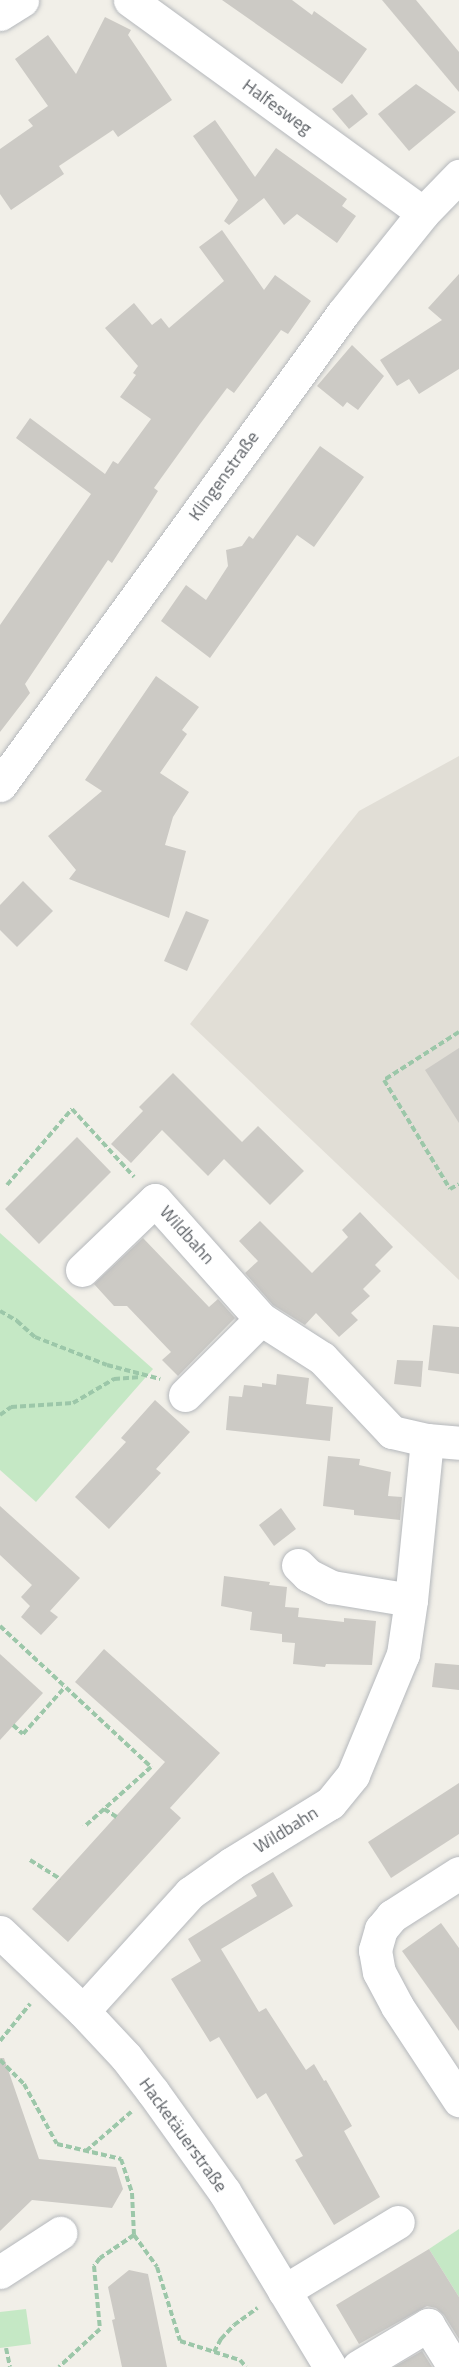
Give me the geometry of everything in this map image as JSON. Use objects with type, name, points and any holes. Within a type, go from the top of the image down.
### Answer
[{"type":"street","points":[[0,14],[22,0]]},
{"type":"street","name":"Halfesweg","points":[[130,0],[423,213]]},
{"type":"street","name":"Klingenstraße","points":[[0,785],[343,313],[423,213],[459,176]]},
{"type":"street","name":"Wildbahn","points":[[82,1270],[155,1200],[261,1319],[322,1359],[392,1432],[443,1441],[411,1600],[403,1654],[362,1756],[343,1790],[330,1803],[231,1864],[190,1893],[83,2011]]},
{"type":"street","points":[[185,1395],[261,1319]]},
{"type":"street","points":[[298,1565],[314,1579],[332,1587],[411,1600]]},
{"type":"street","points":[[459,1873],[392,1916],[381,1929],[375,1950],[379,1972],[397,2006],[459,2100]]},
{"type":"street","name":"Hacketäuerstraße","points":[[0,1932],[83,2011],[126,2057],[190,2141],[330,2367]]},
{"type":"street","points":[[284,2291],[398,2222]]},
{"type":"street","points":[[0,2272],[60,2233]]},
{"type":"street","points":[[358,2367],[428,2325],[454,2367]]},
{"type":"path","points":[[459,1032],[384,1080],[450,1189],[459,1184]]},
{"type":"path","points":[[7,1185],[72,1109],[155,1200]]},
{"type":"path","points":[[0,1311],[17,1321],[35,1337],[107,1365],[148,1377],[114,1379],[73,1403],[11,1407],[0,1415]]},
{"type":"path","points":[[0,1627],[151,1767],[84,1827]]},
{"type":"path","points":[[13,1725],[23,1734],[65,1687]]},
{"type":"path","points":[[104,1809],[117,1817]]},
{"type":"path","points":[[30,1860],[61,1878]]},
{"type":"path","points":[[0,2040],[29,2006]]},
{"type":"path","points":[[0,2060],[24,2084],[57,2144],[120,2158],[132,2193],[134,2235],[158,2267],[180,2341],[240,2360],[246,2367]]},
{"type":"path","points":[[86,2151],[130,2112]]},
{"type":"path","points":[[59,2367],[100,2330],[94,2266],[100,2258],[134,2235]]},
{"type":"path","points":[[214,2352],[221,2339],[234,2325],[256,2309]]},
{"type":"path","points":[[6,2348],[10,2367]]},
{"type":"shaded area","points":[[459,756],[459,1280],[190,1024],[359,811]]},
{"type":"green space","points":[[0,1233],[153,1369],[36,1502],[0,1470]]},
{"type":"green space","points":[[459,2229],[459,2297],[429,2249]]},
{"type":"green space","points":[[26,2309],[31,2344],[0,2348],[0,2312]]},
{"type":"building","points":[[222,0],[292,0],[312,15],[314,11],[367,49],[342,84]]},
{"type":"building","points":[[382,0],[416,0],[459,52],[459,92]]},
{"type":"building","points":[[105,17],[131,30],[128,35],[172,100],[118,137],[113,130],[59,166],[64,174],[11,210],[0,194],[0,149],[33,126],[28,120],[48,106],[15,59],[48,35],[76,74]]},
{"type":"building","points":[[416,84],[456,112],[409,151],[378,114]]},
{"type":"building","points":[[352,94],[368,114],[349,129],[332,109]]},
{"type":"building","points":[[215,120],[255,177],[276,148],[347,199],[342,206],[356,216],[337,243],[297,214],[284,225],[264,198],[229,225],[224,221],[238,200],[193,136]]},
{"type":"building","points":[[222,230],[264,290],[275,275],[311,301],[288,334],[281,330],[234,393],[227,388],[200,424],[154,488],[158,491],[112,563],[108,560],[25,684],[30,693],[0,732],[0,625],[91,494],[16,438],[30,418],[105,474],[113,461],[118,464],[151,419],[120,397],[136,375],[133,373],[138,366],[105,328],[134,303],[152,325],[161,318],[169,328],[224,281],[199,247]]},
{"type":"building","points":[[459,274],[459,369],[419,394],[409,379],[397,386],[380,360],[442,320],[428,308]]},
{"type":"building","points":[[352,345],[384,376],[358,410],[347,402],[343,407],[317,386]]},
{"type":"building","points":[[320,446],[364,477],[314,547],[297,535],[210,658],[161,621],[186,585],[206,600],[228,566],[226,550],[242,546],[249,536],[253,539]]},
{"type":"building","points":[[156,676],[199,707],[182,730],[187,734],[160,773],[189,792],[173,817],[165,845],[186,851],[169,918],[69,879],[76,870],[48,836],[102,791],[85,780]]},
{"type":"building","points":[[23,881],[53,911],[17,947],[0,930],[0,905]]},
{"type":"building","points":[[186,911],[209,920],[187,971],[164,961]]},
{"type":"building","points":[[459,1048],[459,1123],[425,1070]]},
{"type":"building","points":[[173,1073],[242,1142],[258,1126],[304,1171],[270,1205],[224,1159],[208,1176],[162,1130],[131,1163],[111,1144],[143,1111],[139,1107]]},
{"type":"building","points":[[77,1137],[111,1172],[39,1244],[5,1209]]},
{"type":"building","points":[[360,1212],[393,1247],[375,1265],[381,1271],[363,1289],[370,1296],[351,1313],[358,1320],[339,1337],[316,1313],[305,1325],[273,1305],[245,1273],[258,1261],[239,1241],[260,1221],[312,1273],[348,1237],[342,1230]]},
{"type":"building","points":[[143,1238],[209,1307],[218,1299],[235,1318],[178,1376],[162,1360],[171,1352],[127,1306],[114,1306],[94,1284]]},
{"type":"building","points":[[433,1325],[459,1327],[459,1374],[428,1370]]},
{"type":"building","points":[[397,1360],[423,1361],[421,1387],[394,1384]]},
{"type":"building","points":[[277,1374],[309,1378],[306,1404],[333,1407],[330,1441],[226,1430],[229,1396],[242,1397],[244,1385],[262,1387],[262,1383],[276,1385]]},
{"type":"building","points":[[155,1400],[190,1432],[156,1469],[161,1473],[109,1529],[75,1497],[126,1442],[121,1438]]},
{"type":"building","points":[[328,1456],[360,1459],[359,1465],[391,1472],[388,1496],[402,1497],[400,1520],[354,1515],[354,1510],[323,1506]]},
{"type":"building","points":[[0,1506],[80,1578],[50,1611],[58,1617],[41,1635],[21,1617],[30,1606],[21,1597],[32,1585],[0,1555]]},
{"type":"building","points":[[281,1508],[296,1529],[274,1546],[259,1525]]},
{"type":"building","points":[[224,1576],[270,1582],[269,1585],[287,1587],[285,1607],[299,1608],[298,1617],[344,1622],[344,1618],[376,1621],[372,1665],[326,1664],[325,1667],[293,1664],[295,1643],[282,1642],[282,1634],[250,1630],[252,1612],[221,1606]]},
{"type":"building","points":[[104,1649],[220,1753],[170,1808],[181,1818],[68,1942],[32,1909],[165,1762],[75,1682]]},
{"type":"building","points":[[0,1654],[43,1693],[0,1740]]},
{"type":"building","points":[[435,1663],[459,1665],[459,1690],[432,1687]]},
{"type":"building","points":[[459,1783],[459,1834],[391,1878],[368,1842]]},
{"type":"building","points":[[273,1872],[293,1906],[221,1949],[259,2012],[266,2008],[306,2070],[314,2064],[324,2081],[326,2080],[352,2126],[344,2131],[380,2197],[334,2225],[295,2160],[303,2156],[266,2093],[257,2099],[219,2037],[210,2042],[171,1979],[201,1961],[188,1939],[257,1896],[251,1885]]},
{"type":"building","points":[[441,1923],[459,1948],[459,2031],[402,1951]]},
{"type":"building","points":[[0,2058],[4,2058],[39,2159],[116,2167],[123,2189],[112,2208],[32,2200],[0,2231]]},
{"type":"building","points":[[429,2249],[459,2297],[459,2339],[444,2315],[436,2308],[427,2306],[359,2344],[336,2305]]},
{"type":"building","points":[[129,2270],[148,2274],[167,2367],[122,2367],[108,2287]]},
{"type":"building","points":[[422,2351],[432,2367],[394,2367]]}]
